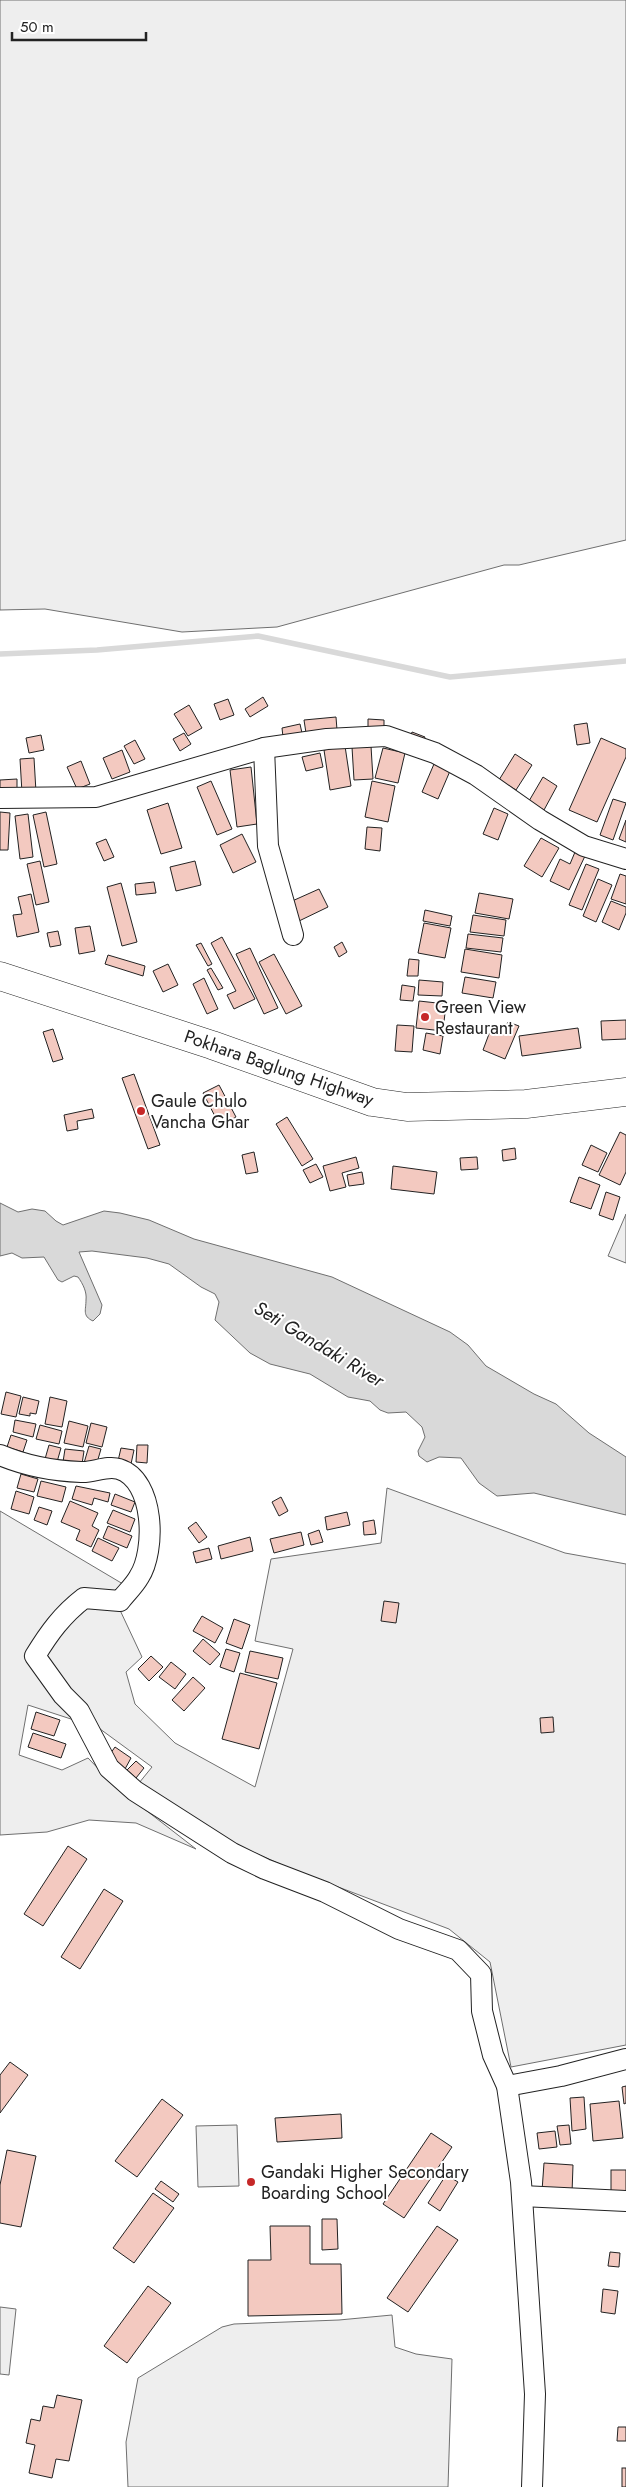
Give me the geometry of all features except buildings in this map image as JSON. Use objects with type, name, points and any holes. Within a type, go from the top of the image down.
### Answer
[{"type":"highway","name":"Pokhara Baglung Highway","points":[[0,976],[202,1042],[372,1102],[407,1108],[526,1104],[626,1092]]},
{"type":"street","points":[[0,798],[96,797],[264,748],[327,739],[386,736],[435,753],[476,775],[540,820],[584,846],[626,859]]},
{"type":"street","points":[[264,748],[268,846],[293,935]]},
{"type":"street","points":[[0,1455],[37,1468],[82,1473],[119,1469],[135,1479],[144,1495],[149,1521],[149,1544],[140,1576],[120,1601],[84,1598],[65,1613],[50,1631],[35,1656],[63,1695],[79,1711],[109,1768],[135,1791],[232,1853],[265,1869],[325,1892],[399,1930],[458,1950],[481,1974],[482,2011],[493,2056],[507,2086],[522,2196],[535,2394],[532,2487]]},
{"type":"street","points":[[507,2086],[561,2076],[626,2059]]},
{"type":"street","points":[[522,2196],[626,2201]]},
{"type":"shaded area","points":[[0,0],[626,0],[626,540],[519,565],[504,565],[277,627],[182,632],[45,609],[0,610]]},
{"type":"shaded area","points":[[626,1214],[626,1263],[608,1256]]},
{"type":"shaded area","points":[[387,1488],[565,1553],[626,1564],[626,2045],[511,2067],[490,1962],[449,1929],[296,1871],[227,1841],[139,1783],[152,1767],[96,1726],[50,1664],[46,1653],[85,1604],[119,1608],[142,1657],[126,1672],[135,1704],[175,1743],[255,1787],[293,1649],[255,1641],[271,1559],[381,1543]]},
{"type":"shaded area","points":[[0,1511],[123,1584],[115,1597],[81,1591],[26,1658],[74,1720],[28,1705],[19,1755],[62,1770],[88,1758],[116,1787],[196,1849],[136,1823],[89,1820],[47,1832],[0,1835]]},
{"type":"shaded area","points":[[237,2125],[239,2186],[198,2187],[196,2126]]},
{"type":"shaded area","points":[[0,2307],[16,2309],[9,2375],[0,2374]]},
{"type":"shaded area","points":[[392,2315],[395,2347],[416,2354],[452,2359],[448,2487],[128,2487],[126,2442],[138,2378],[222,2327],[234,2324],[339,2320]]},
{"type":"water","name":"Seti Gandaki River","points":[[0,1203],[18,1212],[32,1209],[45,1211],[63,1225],[104,1211],[149,1220],[194,1239],[332,1277],[450,1332],[468,1345],[486,1366],[534,1394],[556,1404],[589,1433],[626,1457],[626,1515],[534,1493],[497,1496],[479,1483],[461,1458],[439,1457],[427,1462],[419,1456],[418,1451],[425,1437],[422,1427],[406,1412],[388,1413],[380,1410],[370,1401],[348,1397],[310,1374],[270,1364],[250,1353],[215,1320],[219,1302],[215,1294],[201,1287],[169,1264],[147,1258],[92,1251],[79,1252],[102,1305],[100,1314],[93,1321],[86,1315],[86,1294],[78,1277],[74,1276],[62,1282],[58,1280],[44,1257],[22,1258],[12,1253],[0,1256]]},
{"type":"waterway","points":[[0,654],[97,650],[258,636],[450,677],[626,661]]},
{"type":"place","name":"Green View Restaurant","points":[[425,1017]]},
{"type":"place","name":"Gaule Chulo Vancha Ghar","points":[[141,1111]]},
{"type":"place","name":"Gandaki Higher Secondary Boarding School","points":[[251,2182]]}]
